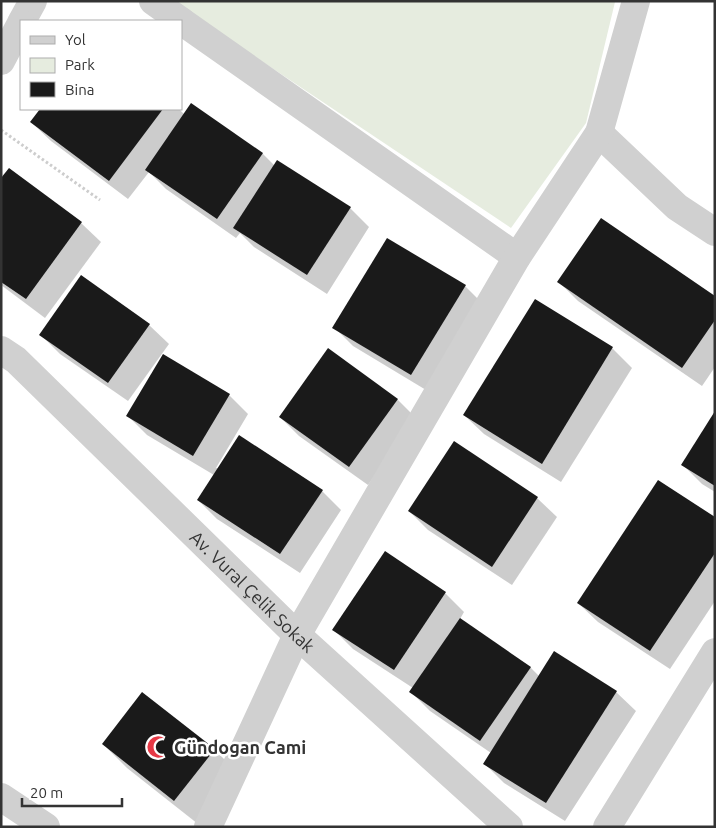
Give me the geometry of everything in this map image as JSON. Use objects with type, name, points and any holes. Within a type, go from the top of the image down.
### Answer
[{"type":"street","points":[[23,20],[33,1]]},
{"type":"street","points":[[153,1],[180,20]]},
{"type":"street","points":[[208,827],[297,635],[517,257],[599,133],[636,1]]},
{"type":"street","points":[[182,22],[517,257]]},
{"type":"street","points":[[1,61],[20,26]]},
{"type":"street","points":[[599,133],[677,207],[715,232]]},
{"type":"street","name":"Av. Vural Çelik Sokak","points":[[1,350],[16,360],[297,635],[509,827]]},
{"type":"street","points":[[607,827],[715,652]]},
{"type":"street","points":[[1,797],[46,827]]},
{"type":"path","points":[[1,130],[100,200]]},
{"type":"green space","points":[[172,1],[615,2],[586,123],[511,228]]},
{"type":"building","points":[[191,103],[263,153],[217,219],[145,170]]},
{"type":"building","points":[[39,110],[162,110],[109,181],[30,122]]},
{"type":"building","points":[[277,160],[351,207],[307,275],[233,228]]},
{"type":"building","points":[[9,168],[82,222],[26,299],[1,282],[1,178]]},
{"type":"building","points":[[601,218],[715,296],[715,320],[682,368],[557,282]]},
{"type":"building","points":[[387,238],[466,285],[411,375],[332,328]]},
{"type":"building","points":[[81,275],[150,324],[108,383],[39,335]]},
{"type":"building","points":[[535,299],[613,347],[542,464],[463,415]]},
{"type":"building","points":[[328,348],[398,399],[349,467],[279,417]]},
{"type":"building","points":[[163,354],[230,394],[193,456],[126,416]]},
{"type":"building","points":[[715,411],[715,486],[681,465]]},
{"type":"building","points":[[239,435],[323,490],[280,554],[197,500]]},
{"type":"building","points":[[454,441],[538,497],[492,567],[408,511]]},
{"type":"building","points":[[658,480],[715,517],[715,553],[650,651],[577,603]]},
{"type":"building","points":[[385,551],[446,592],[394,670],[332,630]]},
{"type":"building","points":[[460,618],[531,667],[480,741],[409,692]]},
{"type":"building","points":[[554,651],[617,691],[546,803],[483,764]]},
{"type":"building","name":"Gündogan Cami","points":[[142,692],[215,749],[174,801],[102,744]]},
{"type":"place","name":"Gündogan Cami","points":[[158,747]]}]
